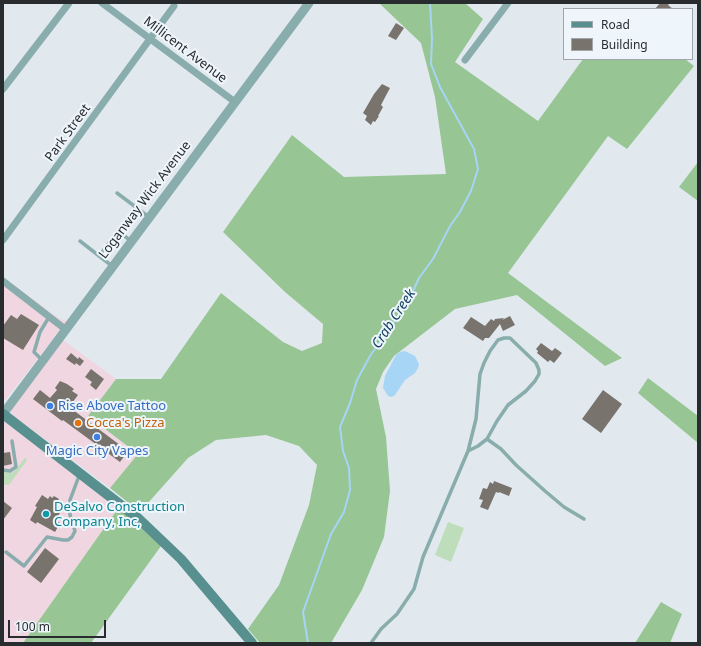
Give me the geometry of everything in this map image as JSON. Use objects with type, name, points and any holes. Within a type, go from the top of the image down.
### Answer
[{"type":"main road","points":[[3,414],[139,519],[172,549],[252,643]]},
{"type":"street","points":[[3,89],[69,3]]},
{"type":"street","name":"Millicent Avenue","points":[[102,3],[235,102]]},
{"type":"street","name":"Loganway Wick Avenue","points":[[3,414],[309,3]]},
{"type":"street","points":[[465,60],[508,3]]},
{"type":"street","name":"Park Street","points":[[3,240],[174,6]]},
{"type":"street","points":[[3,281],[66,329]]},
{"type":"lane","points":[[117,193],[149,217]]},
{"type":"lane","points":[[99,256],[136,207]]},
{"type":"lane","points":[[118,231],[131,241]]},
{"type":"lane","points":[[80,241],[112,266]]},
{"type":"lane","points":[[42,361],[34,352],[40,332],[50,316]]},
{"type":"lane","points":[[371,643],[397,614],[414,589],[423,557],[468,451],[476,419],[480,374],[484,363],[490,350],[498,340],[506,337],[510,338],[536,363],[539,374],[526,391],[508,405],[487,439],[468,451]]},
{"type":"lane","points":[[487,439],[501,449],[516,465],[545,491],[584,519]]},
{"type":"lane","points":[[3,470],[10,471],[16,467],[12,441]]},
{"type":"lane","points":[[6,552],[24,566],[47,537],[68,540],[72,537],[75,531],[70,514],[70,500],[81,473]]},
{"type":"shaded area","points":[[3,277],[60,319],[67,321],[7,398],[3,401]]},
{"type":"shaded area","points":[[63,340],[116,379],[88,416],[138,454],[110,488],[14,416],[11,411],[12,407]]},
{"type":"shaded area","points":[[4,419],[119,507],[23,643],[3,643]]},
{"type":"green space","points":[[379,3],[465,3],[483,19],[455,62],[538,121],[582,60],[686,60],[694,66],[627,149],[608,136],[508,273],[622,358],[605,366],[517,295],[455,309],[394,356],[383,372],[376,389],[386,437],[390,491],[384,537],[362,590],[331,643],[260,643],[248,629],[279,585],[309,505],[317,465],[299,446],[266,435],[216,440],[188,458],[140,512],[110,488],[138,454],[88,416],[116,379],[161,379],[221,293],[283,342],[302,351],[322,343],[323,324],[285,292],[223,232],[292,135],[344,177],[446,174],[435,97],[421,43]]},
{"type":"green space","points":[[698,162],[698,201],[679,187]]},
{"type":"green space","points":[[648,378],[698,416],[698,443],[638,393]]},
{"type":"green space","points":[[25,458],[27,460],[9,485],[3,483],[3,472],[11,473],[15,471]]},
{"type":"green space","points":[[119,507],[161,546],[91,643],[23,643]]},
{"type":"green space","points":[[448,522],[464,528],[451,562],[435,555]]},
{"type":"green space","points":[[661,602],[682,614],[670,643],[635,643]]},
{"type":"water","points":[[405,351],[415,356],[419,364],[418,368],[415,373],[405,380],[395,395],[392,397],[388,396],[383,388],[385,376],[396,355]]},
{"type":"building","points":[[660,3],[670,3],[668,5],[672,8],[656,8]]},
{"type":"building","points":[[396,23],[404,28],[396,40],[388,36]]},
{"type":"building","points":[[382,84],[390,88],[381,105],[383,107],[379,116],[371,125],[365,120],[367,116],[363,113],[374,94]]},
{"type":"building","points":[[21,314],[39,325],[23,350],[3,338],[3,326],[11,315],[17,319]]},
{"type":"building","points":[[510,316],[515,325],[503,331],[500,324],[489,338],[485,338],[483,341],[463,328],[471,317],[485,326],[491,319],[494,321],[495,319],[504,318],[502,320]]},
{"type":"building","points":[[541,343],[552,351],[555,348],[562,353],[554,363],[550,360],[548,362],[537,353],[538,351],[536,349]]},
{"type":"building","points":[[71,353],[78,359],[79,357],[84,361],[80,366],[76,363],[75,365],[66,359]]},
{"type":"building","points":[[91,369],[104,379],[96,390],[90,385],[92,382],[85,377]]},
{"type":"building","points":[[60,381],[74,389],[72,391],[78,395],[69,407],[128,451],[120,462],[33,399],[40,390],[50,398],[57,390],[55,388]]},
{"type":"building","points":[[603,390],[622,404],[601,433],[582,419]]},
{"type":"building","points":[[10,452],[12,464],[3,466],[3,453]]},
{"type":"building","points":[[494,481],[512,488],[509,496],[496,492],[488,510],[480,507],[483,500],[479,499],[483,488],[487,489],[490,482],[493,484]]},
{"type":"building","name":"DeSalvo Construction Company, Inc,","points":[[42,495],[48,499],[50,496],[52,498],[54,496],[59,499],[55,505],[57,506],[55,510],[60,513],[55,520],[60,523],[55,532],[37,522],[36,524],[30,520],[37,507],[35,506]]},
{"type":"building","points":[[3,501],[12,508],[3,520]]},
{"type":"building","points":[[45,548],[59,559],[41,583],[27,572]]},
{"type":"waterway","name":"Crab Creek","points":[[308,643],[303,612],[331,534],[344,512],[350,490],[349,468],[343,451],[340,427],[350,403],[357,380],[370,356],[407,304],[419,278],[433,259],[450,226],[460,212],[471,191],[478,169],[474,149],[440,87],[431,64],[432,39],[430,3]]},
{"type":"place","name":"Rise Above Tattoo","points":[[50,406]]},
{"type":"place","name":"Cocca's Pizza","points":[[78,423]]},
{"type":"place","name":"Magic City Vapes","points":[[97,437]]},
{"type":"place","name":"DeSalvo Construction Company, Inc,","points":[[46,514]]}]
